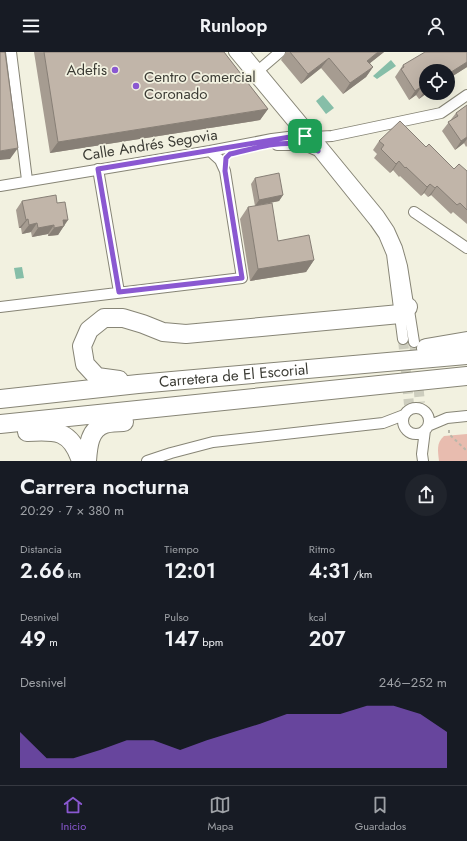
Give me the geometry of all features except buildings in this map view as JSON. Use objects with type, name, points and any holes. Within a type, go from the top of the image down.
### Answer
[{"type":"highway","points":[[138,384],[125,380],[97,377],[85,364],[82,346],[89,330],[104,318],[123,318],[163,332],[186,334],[404,310]]},
{"type":"highway","points":[[319,368],[467,341]]},
{"type":"highway","name":"Carretera de El Escorial","points":[[2,399],[138,384],[467,355]]},
{"type":"highway","points":[[404,383],[467,372]]},
{"type":"highway","points":[[404,383],[467,376]]},
{"type":"highway","name":"Carretera de El Escorial","points":[[0,424],[404,383]]},
{"type":"highway","points":[[87,461],[88,445],[95,431],[105,424],[251,406],[317,392]]},
{"type":"highway","points":[[0,433],[45,430],[58,432],[70,439],[77,450],[81,461]]},
{"type":"street","points":[[11,52],[27,180]]},
{"type":"street","points":[[234,52],[375,210],[389,230],[397,248],[402,266],[404,310],[403,340]]},
{"type":"street","points":[[244,52],[310,137],[318,151],[384,235],[392,254],[404,310],[414,342]]},
{"type":"street","points":[[259,70],[280,52]]},
{"type":"street","name":"Calle Andrés Segovia","points":[[0,186],[27,180],[210,151],[272,139],[296,136],[332,136],[441,113],[467,95]]},
{"type":"street","name":"Calle Andrés Segovia","points":[[225,171],[226,158],[230,154],[275,145],[292,144],[304,145],[318,151]]},
{"type":"street","points":[[0,307],[242,278],[225,171],[220,160],[210,151]]},
{"type":"street","points":[[98,169],[119,292]]},
{"type":"street","points":[[414,212],[467,248]]},
{"type":"street","points":[[147,461],[213,442],[383,423],[412,408],[423,408],[447,418]]},
{"type":"street","points":[[423,408],[429,418],[423,458]]},
{"type":"street","points":[[407,410],[403,420],[403,426],[409,432],[423,458]]},
{"type":"street","points":[[383,423],[417,434],[447,418],[467,416]]},
{"type":"path","points":[[447,418],[449,434],[467,451]]},
{"type":"shaded area","points":[[391,60],[396,66],[377,79],[373,76]]},
{"type":"shaded area","points":[[323,95],[334,108],[326,114],[316,101]]},
{"type":"shaded area","points":[[22,267],[24,278],[16,279],[14,268]]},
{"type":"shaded area","points":[[467,434],[467,461],[439,461],[439,444],[444,436]]},
{"type":"tunnel","points":[[403,339],[409,405]]},
{"type":"tunnel","points":[[414,342],[420,403]]},
{"type":"place","name":"Adefis","points":[[115,70]]},
{"type":"place","name":"Centro Comercial Coronado","points":[[136,86]]},
{"type":"route","points":[[305,136],[318,151],[304,145],[275,145],[230,154],[226,158],[225,171],[242,278],[119,292],[98,169],[210,151],[272,139],[305,136]]}]
